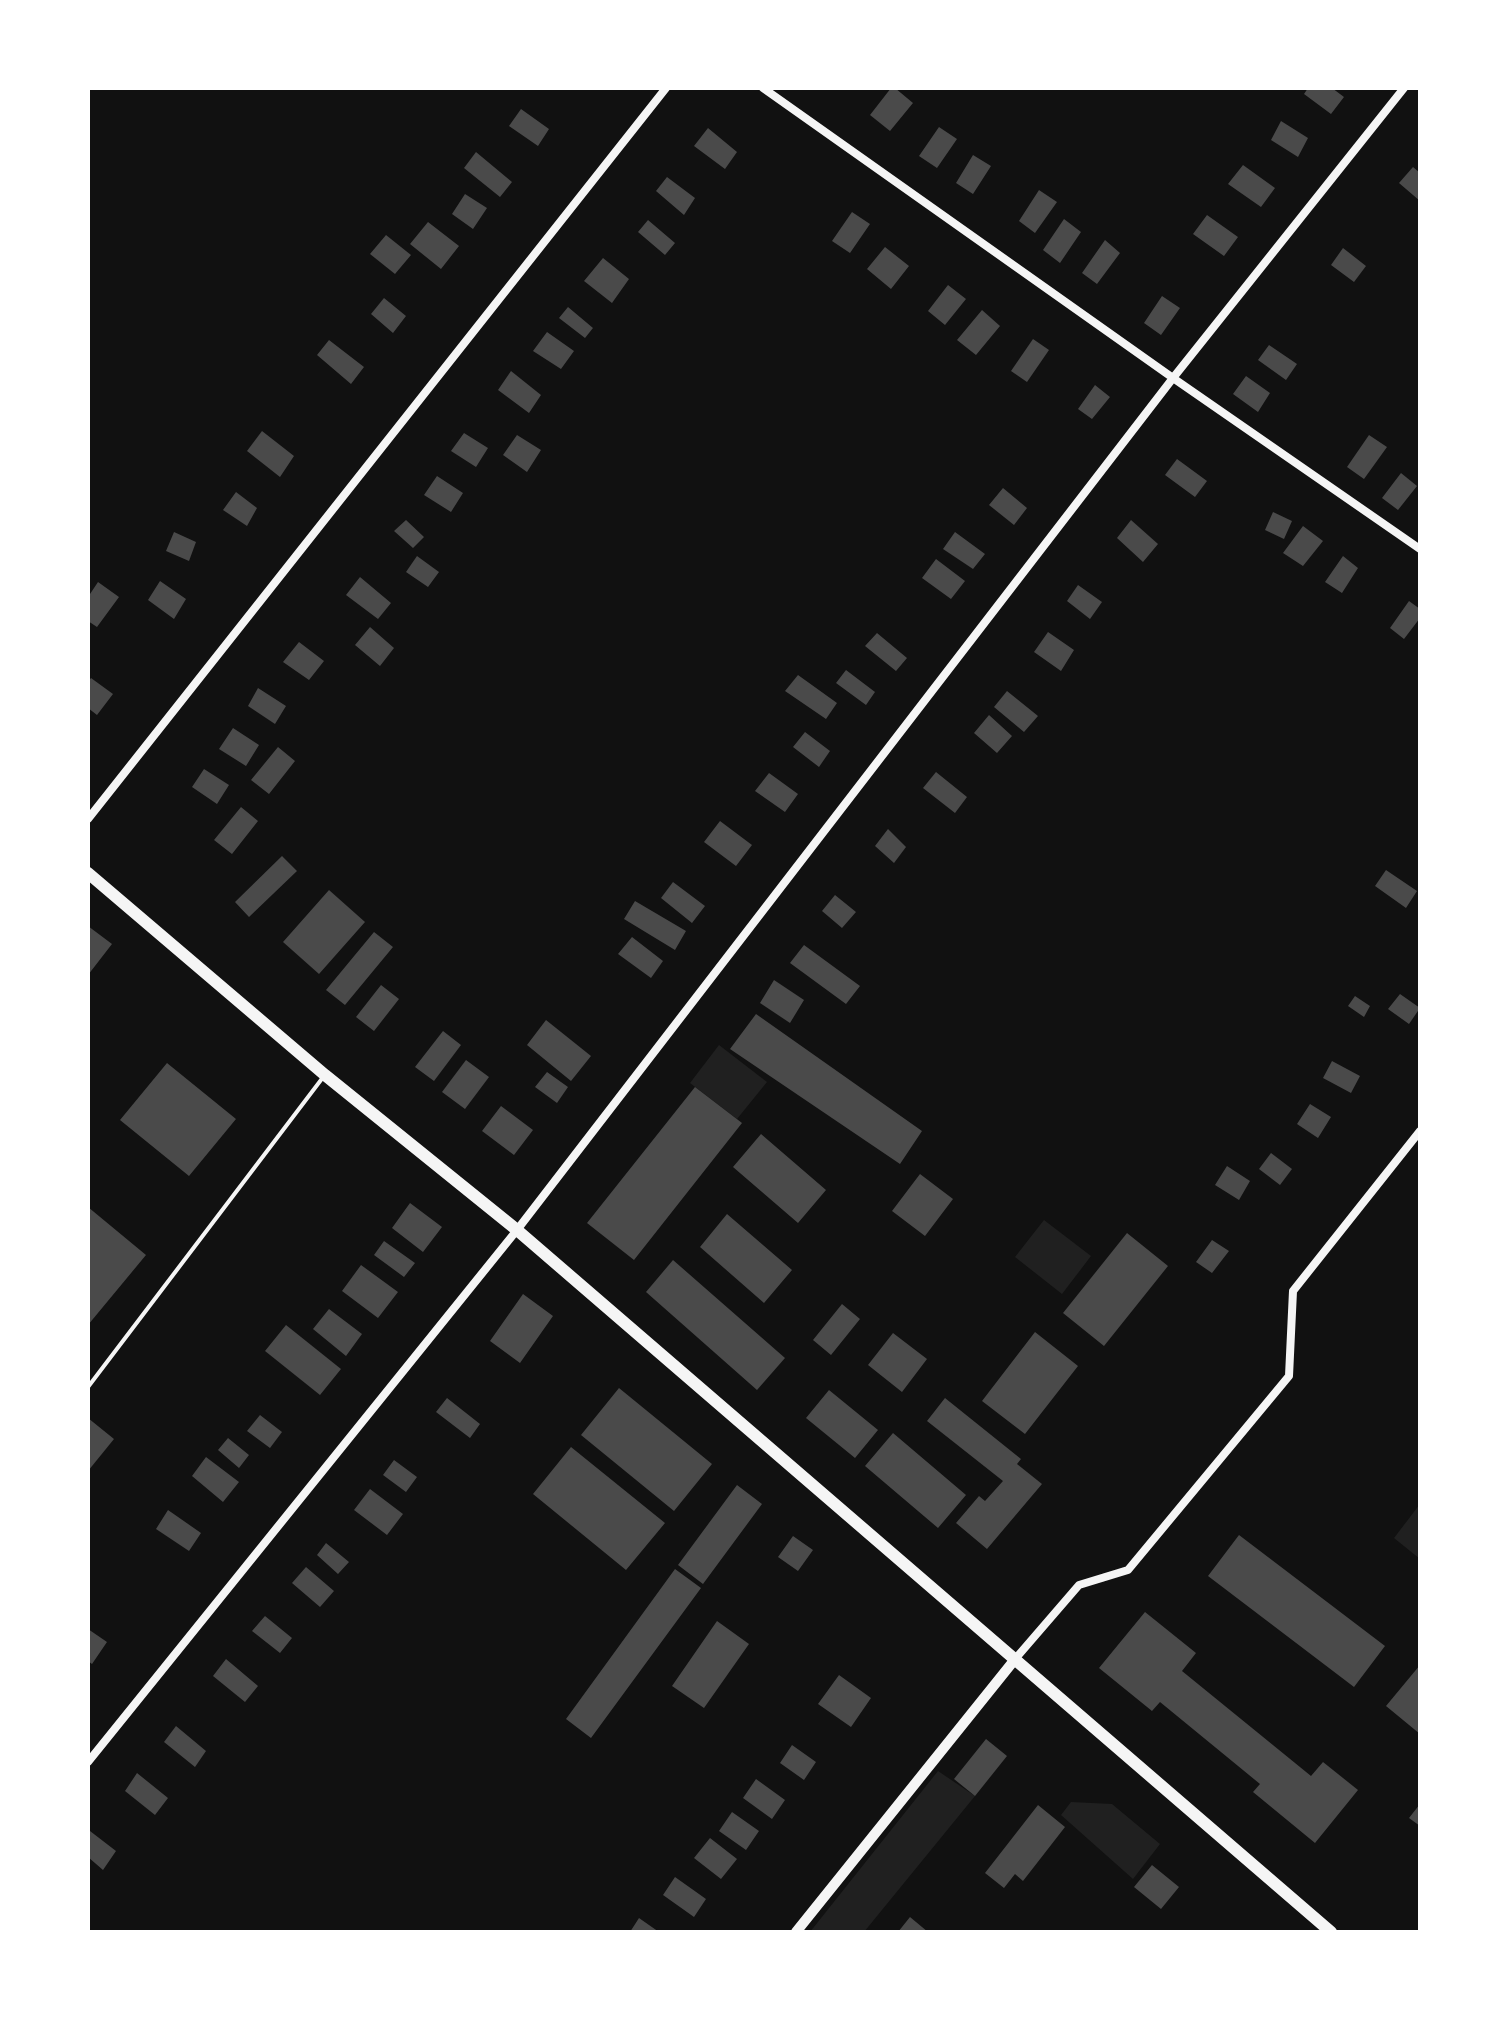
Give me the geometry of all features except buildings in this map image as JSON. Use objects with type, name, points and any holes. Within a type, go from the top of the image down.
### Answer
[{"type":"main road","points":[[88,873],[325,1075],[517,1230],[1331,1932]]},
{"type":"street","points":[[88,819],[666,88]]},
{"type":"street","points":[[763,88],[1420,549]]},
{"type":"street","points":[[88,1762],[517,1230],[1173,378],[1404,88]]},
{"type":"street","points":[[796,1932],[1016,1658],[1079,1585],[1128,1570],[1289,1376],[1293,1291],[1420,1131]]},
{"type":"lane","points":[[88,1387],[325,1075]]},
{"type":"shaded area","points":[[719,1045],[767,1082],[737,1119],[690,1083]]},
{"type":"shaded area","points":[[1044,1220],[1091,1256],[1062,1294],[1015,1257]]},
{"type":"shaded area","points":[[1420,1504],[1420,1559],[1394,1538]]},
{"type":"shaded area","points":[[938,1771],[975,1796],[864,1932],[810,1932]]},
{"type":"shaded area","points":[[1071,1802],[1112,1804],[1160,1844],[1133,1879],[1061,1815]]}]
